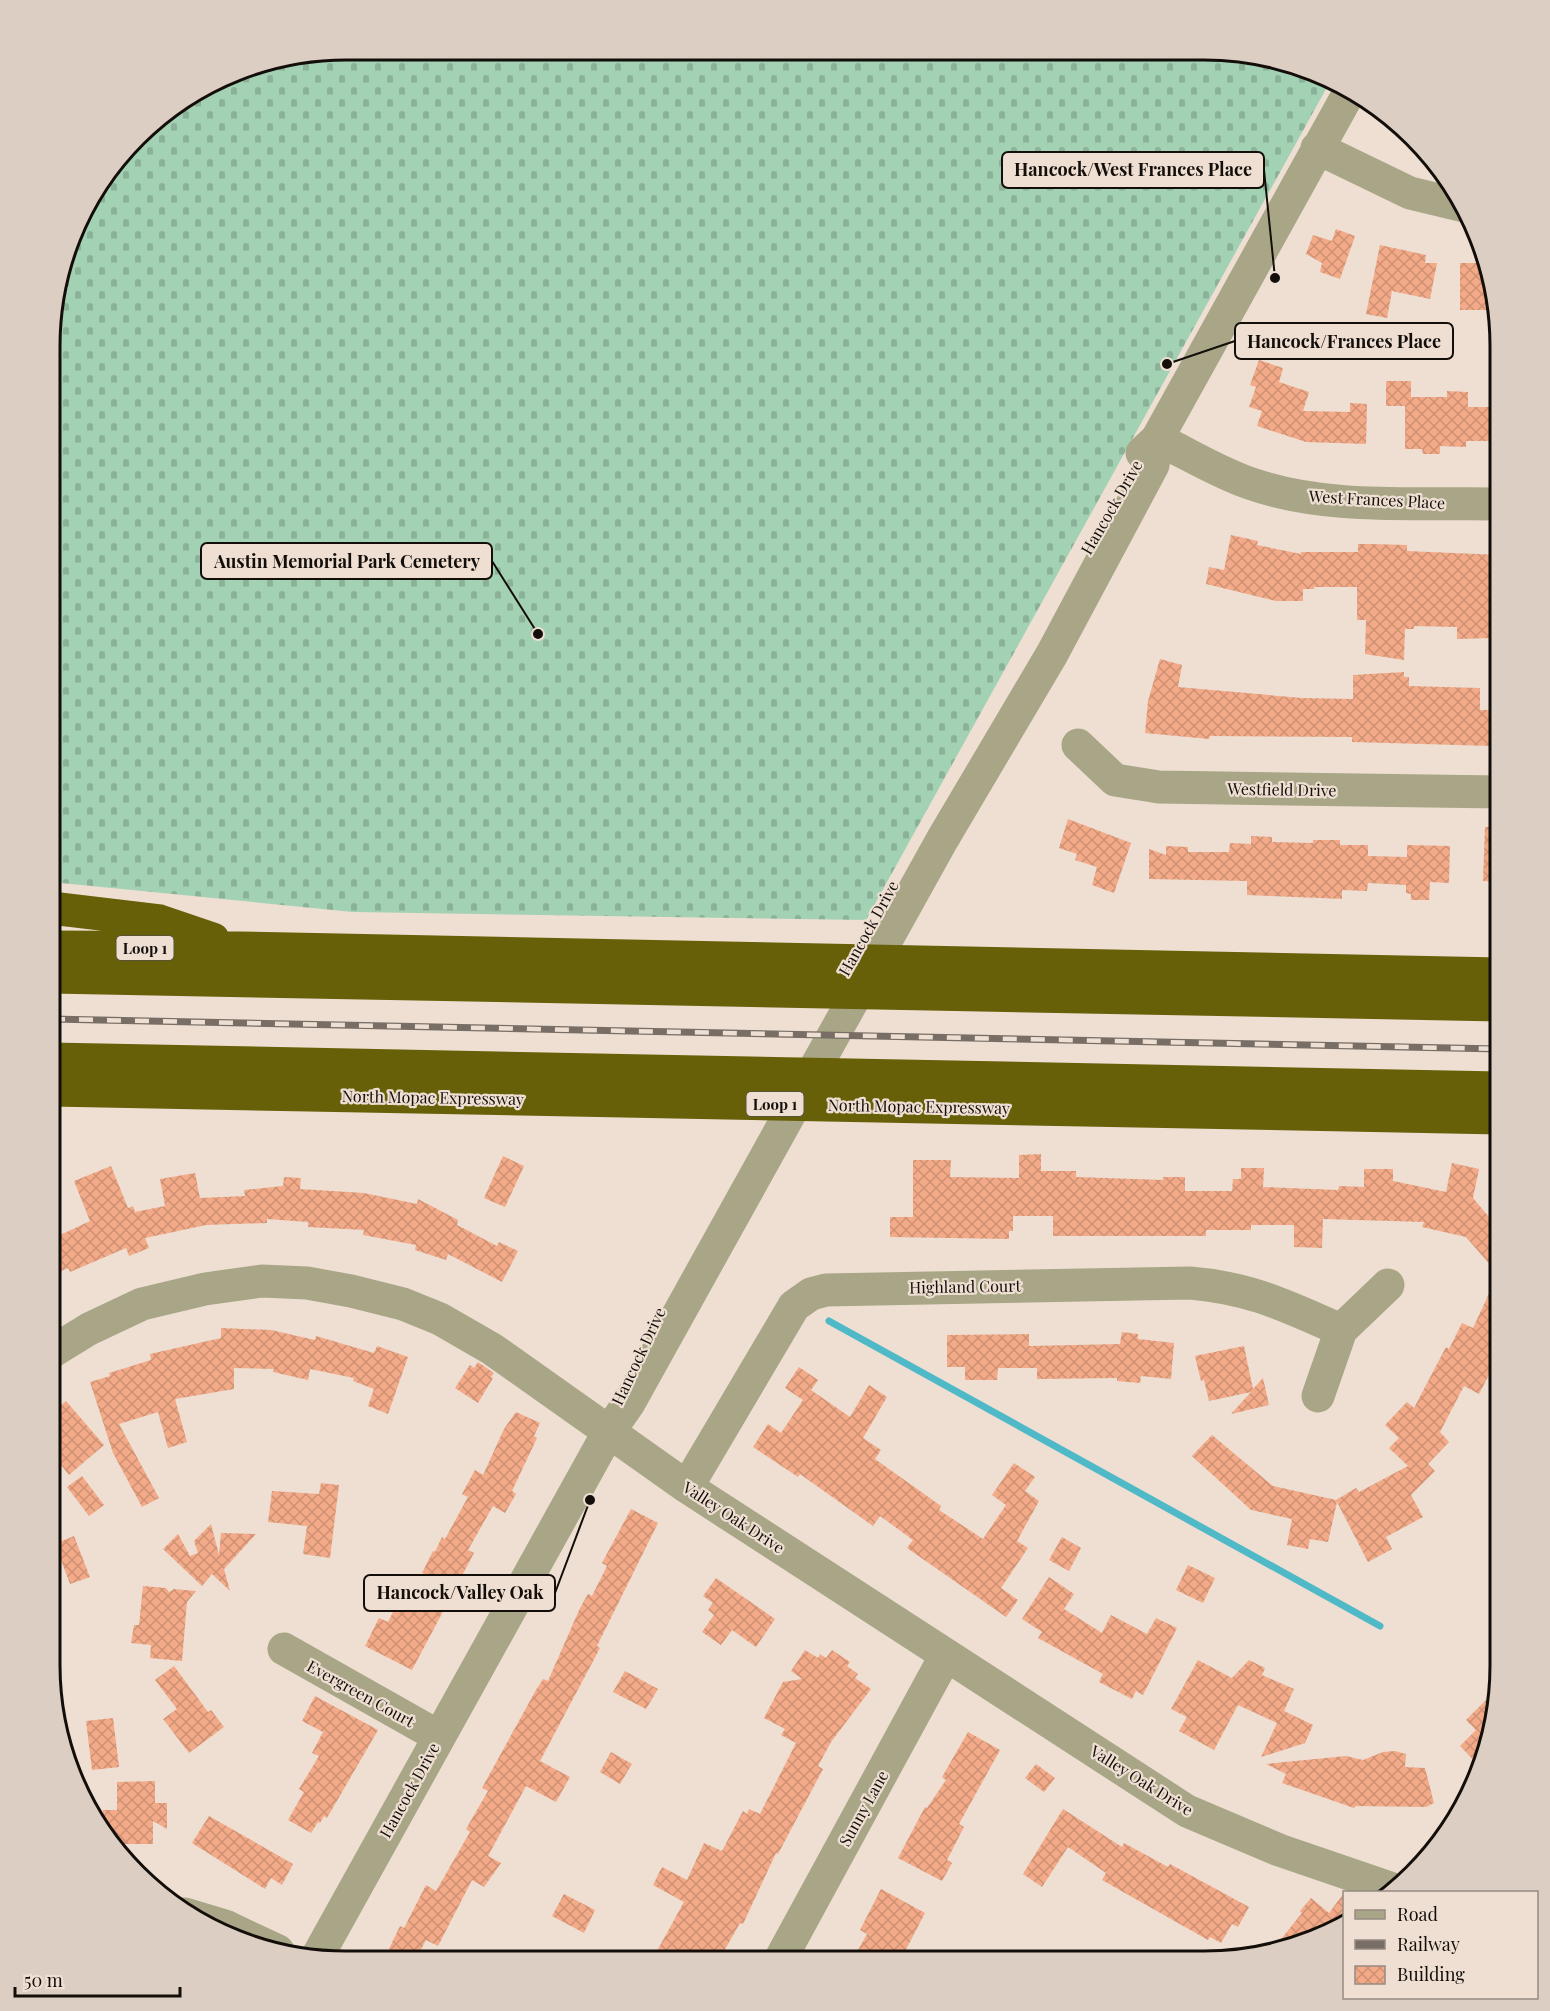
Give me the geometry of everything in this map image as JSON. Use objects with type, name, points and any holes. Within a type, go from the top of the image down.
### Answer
[{"type":"highway","points":[[60,910],[160,921],[240,948]]},
{"type":"highway","name":"Loop 1","points":[[60,947],[240,948],[1490,974]]},
{"type":"highway","points":[[60,977],[1490,1005]]},
{"type":"highway","points":[[60,1059],[1490,1088]]},
{"type":"highway","name":"North Mopac Expressway","points":[[60,1090],[1490,1118]]},
{"type":"street","name":"Hancock Drive","points":[[321,1950],[608,1433],[616,1395],[690,1274],[886,897],[1042,650],[1153,465],[1157,439],[1346,98]]},
{"type":"street","points":[[1317,148],[1410,193],[1452,203]]},
{"type":"street","name":"West Frances Place","points":[[1157,439],[1247,483],[1285,493],[1324,500],[1490,504]]},
{"type":"street","name":"Westfield Drive","points":[[1078,746],[1115,780],[1159,787],[1490,792]]},
{"type":"street","name":"Valley Oak Drive","points":[[60,1347],[89,1329],[142,1304],[205,1289],[262,1281],[308,1283],[403,1304],[440,1319],[492,1350],[687,1487],[1187,1811],[1279,1850],[1385,1886]]},
{"type":"street","name":"Highland Court","points":[[687,1487],[795,1306],[811,1294],[826,1290],[1190,1283],[1224,1286],[1264,1296],[1341,1330]]},
{"type":"street","points":[[1318,1396],[1341,1330],[1388,1285]]},
{"type":"street","name":"Evergreen Court","points":[[284,1649],[438,1736]]},
{"type":"street","name":"Sunny Lane","points":[[785,1951],[946,1655]]},
{"type":"green space","points":[[346,60],[1204,60],[1260,65],[1296,75],[1327,88],[866,920],[353,912],[60,883],[60,346],[62,309],[75,254],[98,203],[131,157],[157,131],[203,98],[254,75],[290,65]]},
{"type":"building","points":[[1336,229],[1355,236],[1340,279],[1320,272],[1322,263],[1306,254],[1313,235],[1332,241]]},
{"type":"building","points":[[1380,245],[1426,255],[1425,263],[1437,263],[1430,299],[1392,291],[1387,318],[1366,314]]},
{"type":"building","points":[[1460,263],[1478,263],[1488,310],[1460,310]]},
{"type":"building","points":[[1259,360],[1283,368],[1279,382],[1309,392],[1303,411],[1350,412],[1350,403],[1367,404],[1366,444],[1306,442],[1257,426],[1262,411],[1249,407],[1256,387],[1250,385]]},
{"type":"building","points":[[1386,381],[1411,381],[1411,397],[1447,397],[1447,391],[1468,392],[1468,407],[1490,407],[1490,441],[1466,441],[1466,447],[1440,446],[1440,454],[1423,454],[1422,449],[1405,449],[1405,406],[1386,406]]},
{"type":"building","points":[[1231,535],[1258,541],[1257,545],[1301,554],[1301,552],[1358,552],[1358,544],[1370,544],[1407,545],[1407,551],[1490,555],[1490,638],[1457,639],[1457,627],[1414,626],[1414,629],[1405,629],[1404,660],[1365,654],[1366,620],[1357,620],[1357,587],[1314,587],[1314,589],[1303,589],[1303,601],[1276,601],[1206,584],[1209,567],[1224,570]]},
{"type":"building","points":[[1160,659],[1182,665],[1178,687],[1302,698],[1353,699],[1353,675],[1404,672],[1404,677],[1409,677],[1409,686],[1480,688],[1480,710],[1490,710],[1490,746],[1352,742],[1352,737],[1210,736],[1209,739],[1145,733],[1148,701]]},
{"type":"building","points":[[1068,819],[1131,843],[1114,893],[1092,885],[1097,867],[1075,860],[1077,854],[1059,848]]},
{"type":"building","points":[[1485,827],[1490,827],[1490,881],[1483,881]]},
{"type":"building","points":[[1251,836],[1272,837],[1272,842],[1313,843],[1313,840],[1340,840],[1340,845],[1368,845],[1368,856],[1407,857],[1407,845],[1450,846],[1449,883],[1430,882],[1429,900],[1411,900],[1411,894],[1406,893],[1406,885],[1368,883],[1367,891],[1342,890],[1342,899],[1247,895],[1247,881],[1149,879],[1149,849],[1166,855],[1166,846],[1188,847],[1188,852],[1229,852],[1230,843],[1251,844]]},
{"type":"building","points":[[1041,1154],[1041,1171],[1076,1171],[1076,1177],[1163,1180],[1163,1177],[1185,1177],[1185,1191],[1232,1191],[1233,1179],[1241,1179],[1241,1168],[1264,1168],[1263,1187],[1338,1190],[1339,1186],[1364,1187],[1364,1169],[1393,1169],[1393,1181],[1446,1192],[1452,1163],[1479,1169],[1473,1198],[1490,1218],[1490,1265],[1466,1237],[1422,1227],[1424,1222],[1323,1219],[1322,1248],[1294,1247],[1294,1225],[1251,1225],[1251,1230],[1206,1230],[1206,1236],[1053,1236],[1053,1216],[1013,1216],[1013,1231],[1009,1231],[1009,1239],[890,1237],[890,1217],[913,1217],[913,1160],[951,1160],[950,1177],[1019,1178],[1019,1155]]},
{"type":"building","points":[[503,1156],[524,1166],[505,1207],[484,1198]]},
{"type":"building","points":[[111,1166],[128,1208],[133,1206],[135,1212],[165,1206],[160,1179],[195,1173],[200,1198],[245,1196],[244,1190],[283,1186],[284,1177],[301,1178],[300,1189],[364,1193],[417,1204],[418,1199],[458,1220],[457,1225],[497,1246],[499,1242],[518,1251],[502,1282],[448,1254],[446,1260],[415,1250],[416,1245],[363,1235],[364,1230],[308,1227],[308,1222],[267,1219],[267,1223],[206,1225],[145,1238],[149,1248],[129,1256],[126,1248],[70,1272],[68,1268],[60,1272],[60,1235],[90,1221],[74,1181]]},
{"type":"building","points":[[1490,1291],[1490,1373],[1479,1394],[1464,1386],[1440,1432],[1449,1442],[1428,1464],[1435,1471],[1411,1495],[1423,1517],[1386,1537],[1392,1549],[1368,1562],[1337,1502],[1328,1542],[1310,1539],[1308,1549],[1287,1545],[1292,1519],[1251,1510],[1192,1456],[1212,1435],[1273,1486],[1336,1500],[1356,1488],[1359,1492],[1408,1466],[1389,1448],[1399,1438],[1385,1425],[1407,1402],[1414,1408],[1446,1347],[1449,1349],[1462,1323],[1473,1328]]},
{"type":"building","points":[[221,1328],[271,1330],[315,1340],[316,1336],[374,1353],[377,1346],[408,1357],[388,1414],[368,1406],[374,1389],[353,1381],[354,1378],[310,1369],[308,1380],[273,1372],[274,1369],[234,1368],[234,1389],[175,1399],[187,1442],[168,1448],[158,1412],[119,1424],[159,1498],[142,1507],[113,1453],[90,1382],[110,1376],[109,1373],[151,1360],[150,1354],[221,1338]]},
{"type":"building","points":[[1122,1332],[1138,1334],[1138,1339],[1174,1343],[1171,1379],[1141,1376],[1140,1383],[1117,1381],[1117,1378],[1037,1379],[1037,1368],[998,1368],[997,1380],[965,1380],[965,1367],[947,1367],[947,1335],[1029,1334],[1029,1346],[1120,1344]]},
{"type":"building","points":[[1244,1346],[1253,1389],[1263,1378],[1269,1405],[1231,1414],[1251,1392],[1209,1401],[1195,1356]]},
{"type":"building","points":[[478,1362],[494,1373],[478,1403],[455,1388],[470,1365],[474,1368]]},
{"type":"building","points":[[799,1367],[818,1380],[811,1390],[850,1417],[869,1385],[887,1397],[863,1438],[881,1450],[875,1459],[941,1506],[939,1510],[983,1539],[1006,1505],[992,1495],[1014,1463],[1035,1477],[1025,1491],[1039,1501],[1017,1541],[1028,1548],[1001,1588],[1018,1600],[1006,1617],[907,1548],[913,1540],[880,1516],[873,1526],[800,1474],[798,1477],[753,1447],[768,1424],[781,1433],[803,1400],[785,1388]]},
{"type":"building","points":[[66,1401],[104,1445],[69,1475],[60,1464],[60,1406]]},
{"type":"building","points":[[516,1412],[540,1423],[534,1436],[537,1438],[512,1491],[516,1494],[505,1513],[493,1506],[468,1550],[474,1553],[412,1670],[365,1646],[379,1618],[388,1622],[396,1606],[405,1611],[407,1607],[410,1609],[427,1575],[422,1573],[433,1551],[435,1552],[442,1537],[445,1539],[468,1497],[462,1494],[475,1470],[483,1475],[504,1429]]},
{"type":"building","points":[[82,1476],[104,1505],[89,1516],[67,1487]]},
{"type":"building","points":[[321,1483],[339,1485],[330,1558],[303,1554],[307,1526],[268,1522],[272,1491],[319,1494]]},
{"type":"building","points":[[631,1509],[658,1523],[597,1646],[600,1648],[540,1761],[570,1777],[556,1802],[526,1786],[488,1856],[501,1863],[484,1887],[472,1880],[438,1946],[426,1940],[420,1951],[389,1949],[400,1926],[404,1928],[426,1885],[436,1891],[470,1832],[466,1829],[488,1791],[482,1788],[536,1690],[543,1679],[548,1681],[580,1608],[588,1594],[592,1596],[607,1566],[602,1563]]},
{"type":"building","points":[[211,1524],[219,1555],[221,1533],[256,1534],[224,1569],[230,1591],[212,1574],[202,1586],[163,1549],[178,1534],[190,1556],[198,1553],[194,1541]]},
{"type":"building","points":[[74,1536],[90,1577],[70,1584],[60,1557],[60,1542]]},
{"type":"building","points":[[1062,1537],[1081,1548],[1069,1571],[1049,1560]]},
{"type":"building","points":[[1188,1565],[1215,1578],[1203,1603],[1176,1590]]},
{"type":"building","points":[[1049,1577],[1074,1594],[1064,1609],[1102,1633],[1111,1615],[1147,1634],[1156,1618],[1177,1628],[1143,1695],[1136,1691],[1132,1699],[1099,1682],[1103,1674],[1038,1638],[1042,1632],[1022,1619]]},
{"type":"building","points":[[716,1578],[775,1619],[756,1647],[732,1630],[721,1645],[702,1632],[714,1615],[708,1610],[713,1603],[703,1596]]},
{"type":"building","points":[[143,1586],[166,1588],[169,1592],[174,1589],[196,1591],[187,1602],[182,1661],[150,1658],[151,1645],[131,1643],[134,1625],[139,1625]]},
{"type":"building","points":[[805,1650],[818,1658],[820,1654],[826,1658],[832,1650],[850,1662],[847,1666],[858,1674],[855,1678],[871,1689],[831,1742],[818,1766],[823,1769],[778,1854],[776,1853],[743,1924],[740,1923],[724,1951],[657,1951],[684,1902],[653,1885],[662,1867],[687,1880],[704,1843],[722,1851],[743,1811],[747,1814],[749,1809],[760,1814],[796,1743],[781,1735],[785,1729],[764,1718],[783,1682],[802,1679],[791,1671]]},
{"type":"building","points":[[1198,1660],[1232,1678],[1249,1660],[1265,1668],[1262,1675],[1294,1689],[1284,1711],[1313,1725],[1305,1743],[1261,1757],[1277,1723],[1238,1705],[1214,1750],[1179,1731],[1187,1717],[1171,1709]]},
{"type":"building","points":[[174,1666],[208,1712],[211,1710],[224,1727],[189,1753],[163,1719],[177,1709],[155,1680]]},
{"type":"building","points":[[625,1671],[658,1689],[646,1709],[613,1692]]},
{"type":"building","points":[[315,1696],[378,1730],[327,1818],[324,1816],[311,1833],[288,1820],[304,1792],[299,1789],[319,1756],[312,1753],[323,1732],[302,1721]]},
{"type":"building","points":[[1488,1698],[1485,1721],[1474,1760],[1460,1746],[1476,1730],[1466,1720]]},
{"type":"building","points":[[113,1718],[119,1767],[92,1770],[86,1721]]},
{"type":"building","points":[[968,1732],[1000,1750],[959,1824],[964,1827],[947,1860],[952,1863],[942,1881],[898,1858],[925,1807],[927,1808],[946,1780],[942,1777]]},
{"type":"building","points":[[1395,1751],[1406,1754],[1405,1767],[1425,1768],[1434,1803],[1426,1807],[1356,1806],[1354,1808],[1282,1783],[1286,1774],[1266,1764],[1346,1756],[1363,1760],[1383,1752]]},
{"type":"building","points":[[611,1752],[632,1764],[620,1784],[600,1772]]},
{"type":"building","points":[[1036,1764],[1055,1778],[1044,1792],[1025,1778]]},
{"type":"building","points":[[155,1781],[155,1803],[167,1803],[167,1829],[153,1821],[153,1844],[123,1844],[103,1816],[103,1810],[117,1810],[117,1782]]},
{"type":"building","points":[[1063,1809],[1122,1847],[1124,1843],[1168,1867],[1170,1864],[1249,1907],[1238,1927],[1232,1924],[1221,1943],[1210,1937],[1208,1940],[1102,1880],[1106,1873],[1068,1847],[1042,1887],[1023,1874]]},
{"type":"building","points":[[209,1816],[293,1864],[282,1885],[271,1878],[265,1889],[192,1843]]},
{"type":"building","points":[[881,1889],[925,1913],[905,1951],[858,1951],[867,1934],[860,1930]]},
{"type":"building","points":[[564,1894],[595,1910],[584,1933],[552,1916]]},
{"type":"building","points":[[1343,1894],[1343,1915],[1296,1936],[1280,1940],[1311,1898],[1329,1913]]},
{"type":"waterway","points":[[829,1321],[1380,1626]]},
{"type":"railway","points":[[60,1019],[1490,1049]]},
{"type":"place","name":"Hancock/West Frances Place","points":[[1275,278]]},
{"type":"place","name":"Hancock/Frances Place","points":[[1167,364]]},
{"type":"place","name":"Austin Memorial Park Cemetery","points":[[538,634]]},
{"type":"place","name":"Hancock/Valley Oak","points":[[590,1500]]}]
